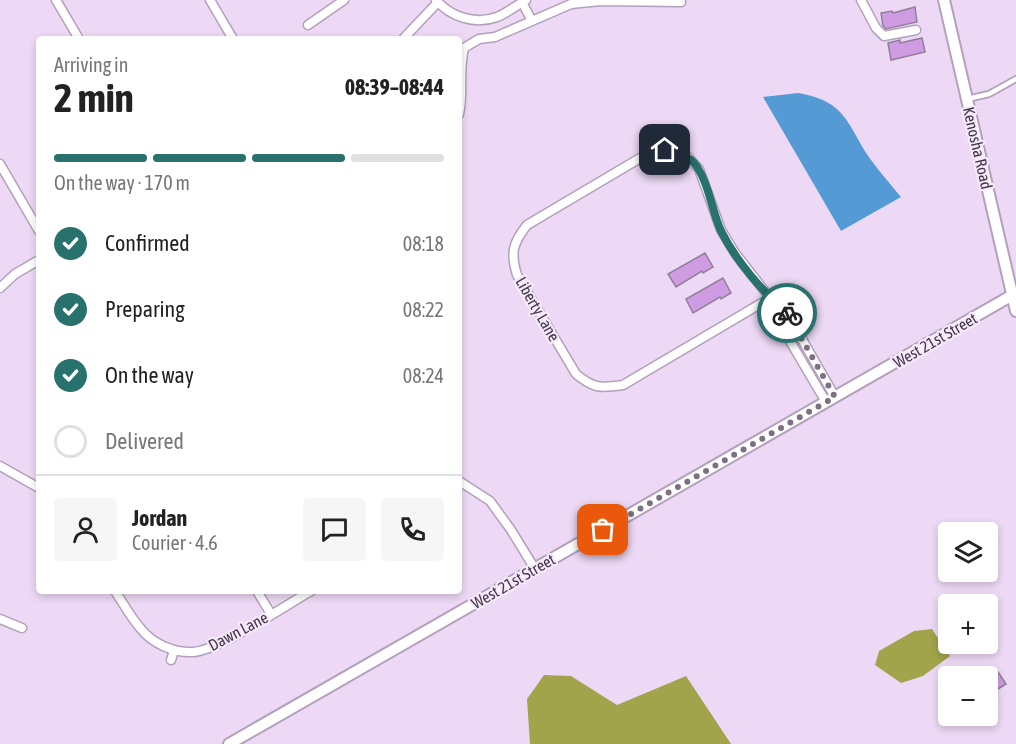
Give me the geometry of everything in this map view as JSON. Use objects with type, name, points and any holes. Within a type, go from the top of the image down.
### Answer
[{"type":"street","points":[[57,0],[77,36]]},
{"type":"street","points":[[210,0],[231,36]]},
{"type":"street","points":[[308,25],[344,0]]},
{"type":"street","points":[[861,0],[876,28],[885,36],[916,30]]},
{"type":"street","name":"Kenosha Road","points":[[944,0],[1014,294],[1016,311]]},
{"type":"street","points":[[406,36],[437,1],[448,12],[465,19],[483,20],[498,17],[524,1],[532,21]]},
{"type":"street","points":[[462,57],[464,48],[478,39],[495,37],[571,4],[600,1],[681,2]]},
{"type":"street","name":"Liberty Lane","points":[[770,298],[623,385],[600,388],[587,384],[576,374],[517,275],[512,259],[516,240],[527,225],[646,154],[665,150],[686,155],[699,169],[721,230],[735,253],[770,298],[787,313],[830,400]]},
{"type":"street","points":[[0,164],[36,226]]},
{"type":"street","points":[[0,288],[15,273],[36,262]]},
{"type":"street","name":"West 21st Street","points":[[229,744],[1014,294]]},
{"type":"street","points":[[0,466],[36,487]]},
{"type":"street","points":[[462,483],[490,501],[535,569]]},
{"type":"street","name":"Dawn Lane","points":[[117,594],[141,630],[172,656],[196,652],[219,644],[306,594]]},
{"type":"street","points":[[259,594],[271,614]]},
{"type":"street","points":[[0,619],[22,628]]},
{"type":"lane","points":[[967,99],[988,94],[1016,79]]},
{"type":"shaded area","points":[[932,629],[938,638],[938,654],[950,656],[923,676],[901,683],[875,665],[879,651],[914,631]]},
{"type":"shaded area","points":[[544,675],[571,676],[617,705],[686,676],[731,744],[530,744],[527,699]]},
{"type":"water","points":[[798,93],[827,102],[844,116],[871,160],[901,197],[841,231],[763,97]]},
{"type":"building","points":[[915,7],[917,22],[886,29],[883,26],[881,13],[892,11],[893,13]]},
{"type":"building","points":[[922,38],[925,52],[891,60],[888,43]]},
{"type":"building","points":[[705,253],[713,267],[676,287],[668,274]]},
{"type":"building","points":[[723,278],[731,293],[693,313],[686,299]]},
{"type":"building","points":[[998,672],[1006,684],[998,689]]},
{"type":"way so far","points":[[603,530],[835,397],[787,313]]},
{"type":"route","points":[[665,150],[686,155],[699,169],[721,230],[735,253],[770,298],[787,313]]}]
